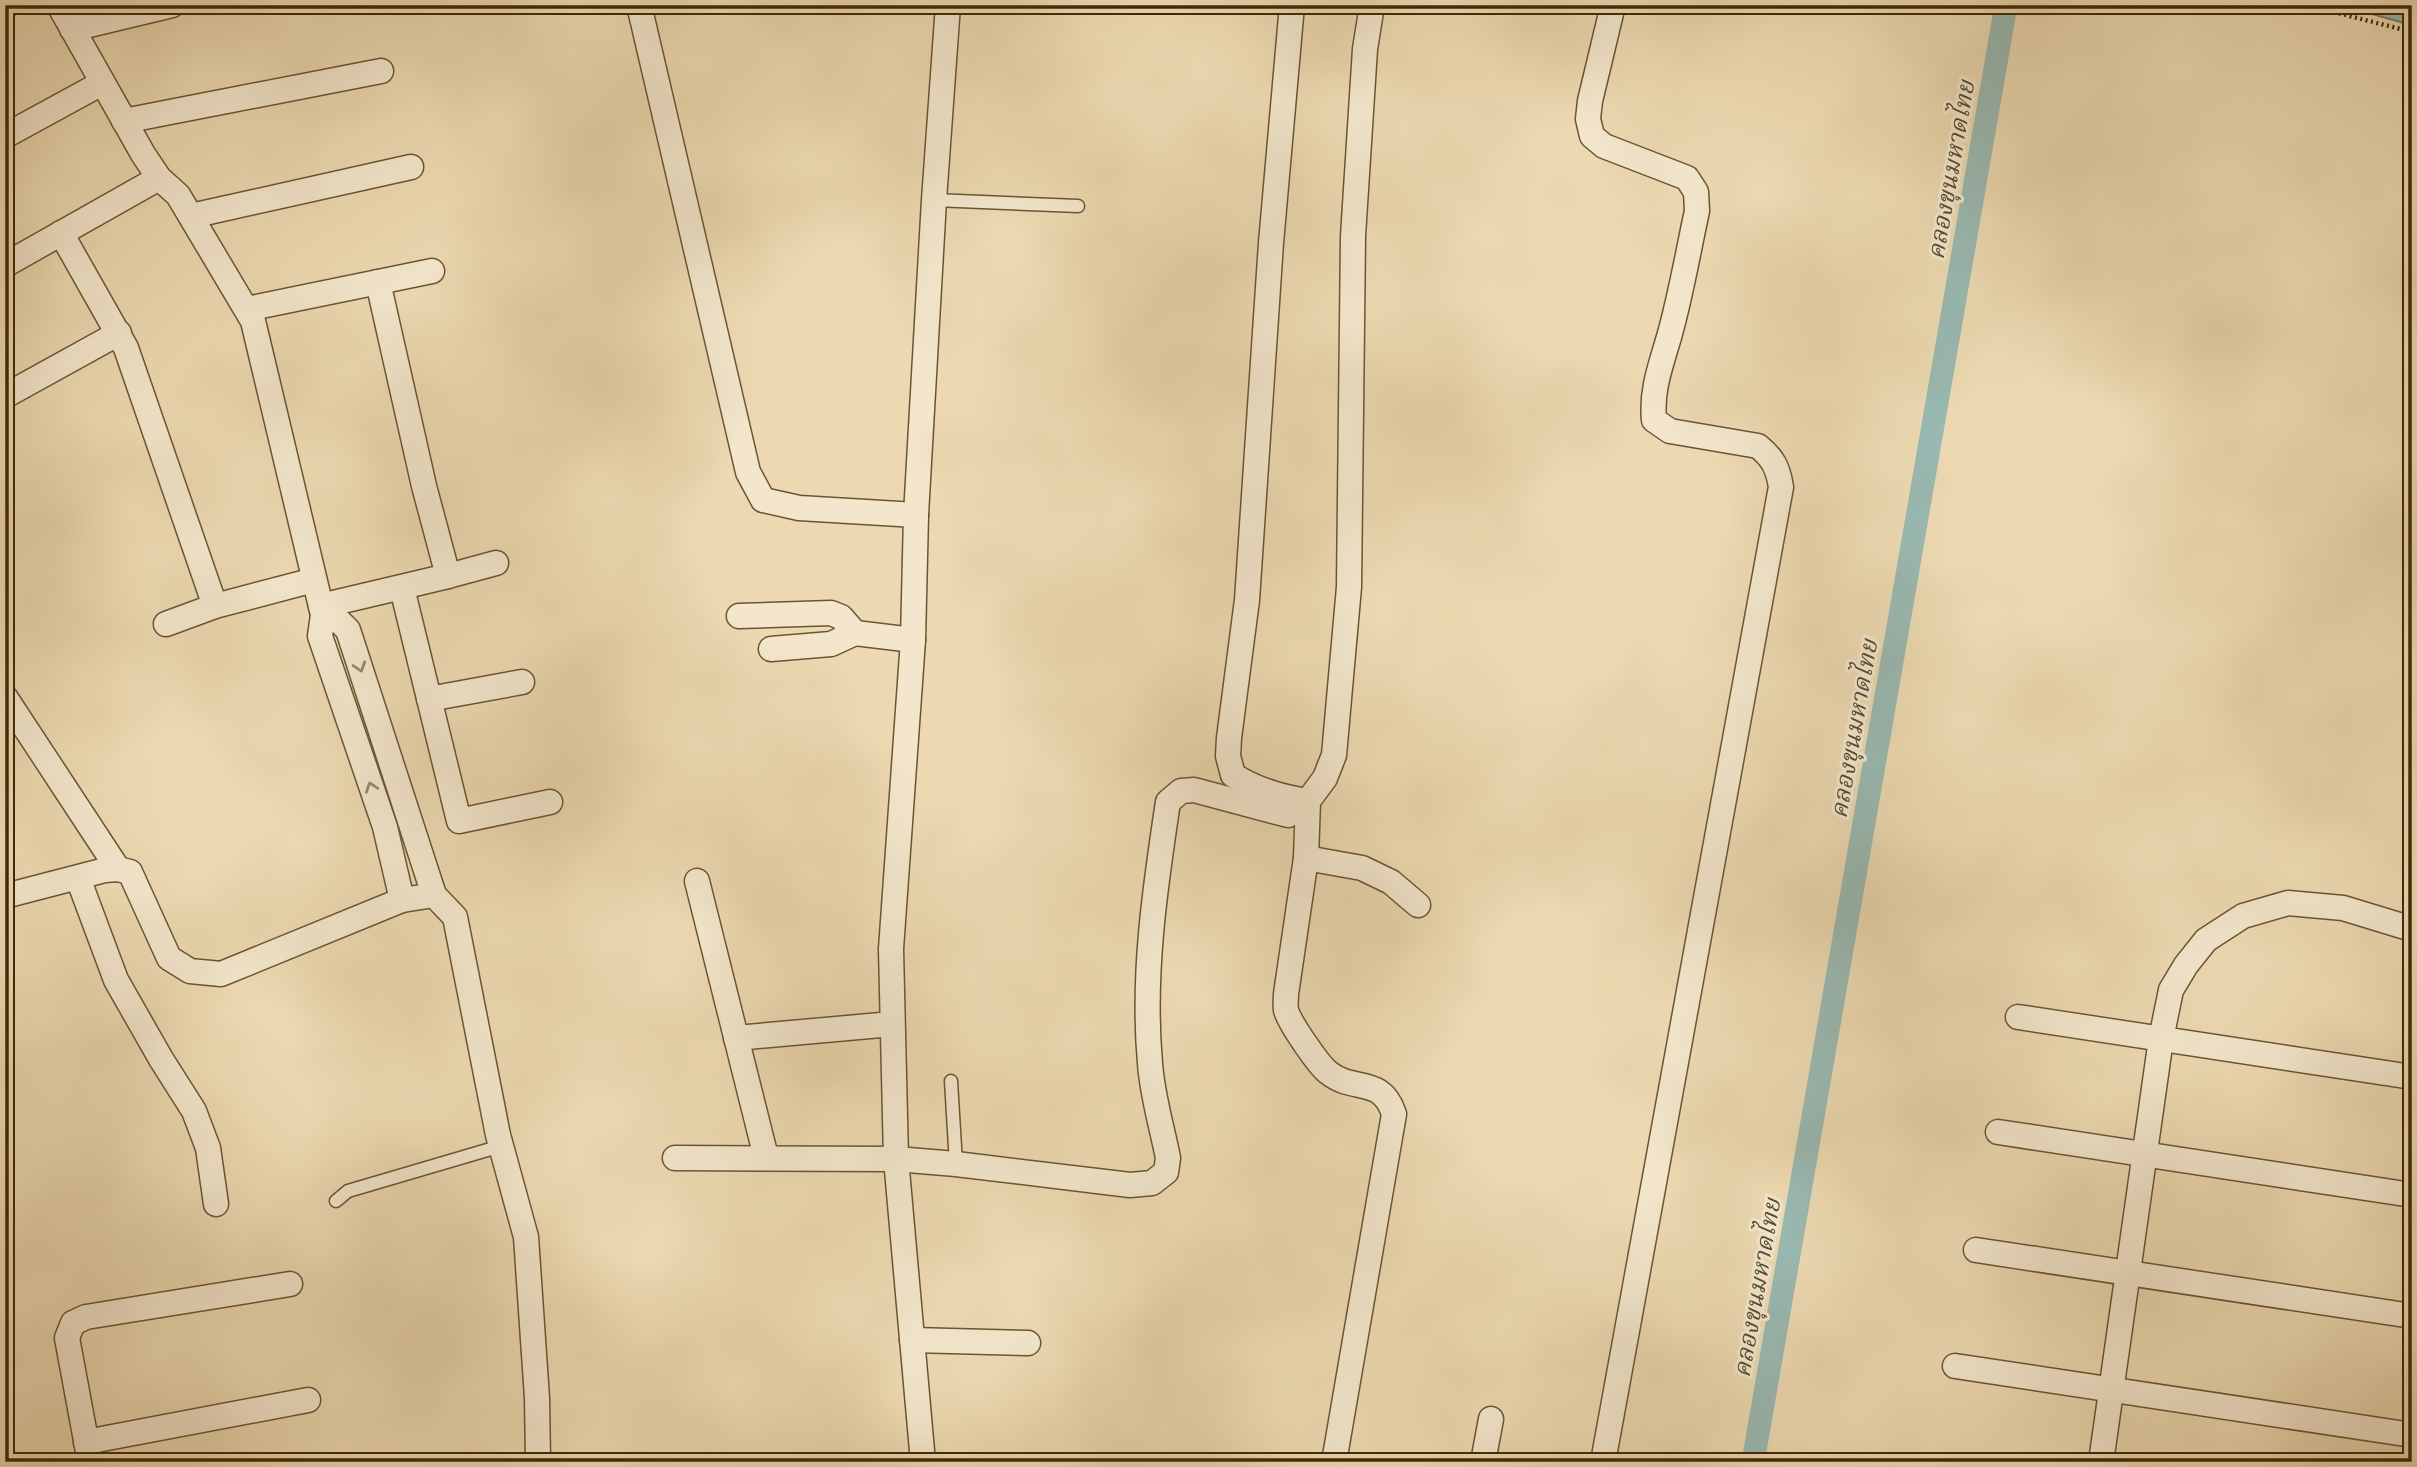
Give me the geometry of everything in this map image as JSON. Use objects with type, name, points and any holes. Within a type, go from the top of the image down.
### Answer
[{"type":"street","points":[[59,5],[124,121],[159,178],[178,195],[247,309],[258,334],[322,611],[320,636],[381,816],[402,900]]},
{"type":"street","points":[[72,29],[172,5]]},
{"type":"street","points":[[639,5],[748,472],[763,500],[799,509],[916,515]]},
{"type":"street","points":[[923,1462],[896,1159],[891,949],[913,640],[916,515],[948,5]]},
{"type":"street","points":[[1292,5],[1271,243],[1247,600],[1228,756],[1233,775],[1251,786],[1287,798],[1308,811]]},
{"type":"street","points":[[1334,1462],[1394,1114],[1389,1099],[1379,1091],[1337,1078],[1327,1072],[1292,1024],[1286,1009],[1306,858],[1308,811],[1334,755],[1349,587],[1353,236],[1365,49],[1373,5]]},
{"type":"street","points":[[1603,1462],[1781,487],[1778,467],[1758,446],[1670,431],[1654,420],[1652,402],[1657,375],[1670,336],[1697,211],[1696,191],[1687,178],[1604,146],[1592,135],[1588,119],[1590,101],[1613,5]]},
{"type":"street","points":[[124,121],[381,71]]},
{"type":"street","points":[[5,136],[102,83]]},
{"type":"street","points":[[191,216],[411,167]]},
{"type":"street","points":[[5,265],[159,178]]},
{"type":"street","points":[[61,233],[126,348],[215,606]]},
{"type":"street","points":[[247,309],[432,271]]},
{"type":"street","points":[[378,282],[424,486],[448,576]]},
{"type":"street","points":[[5,396],[119,333]]},
{"type":"street","points":[[322,611],[496,563]]},
{"type":"street","points":[[166,624],[215,606],[314,580]]},
{"type":"street","points":[[402,588],[459,821],[550,802]]},
{"type":"street","points":[[322,611],[348,630],[434,895],[454,917],[501,1146],[526,1237],[537,1398],[538,1462]]},
{"type":"street","points":[[739,616],[831,613],[841,617],[855,633]]},
{"type":"street","points":[[771,649],[831,645],[855,633],[913,640]]},
{"type":"street","points":[[429,699],[522,682]]},
{"type":"street","points":[[5,697],[118,869]]},
{"type":"street","points":[[675,1158],[896,1159],[1130,1185],[1152,1183],[1166,1172],[1168,1158],[1150,1065],[1148,987],[1154,897],[1168,802],[1181,791],[1194,790],[1308,811]]},
{"type":"street","points":[[381,816],[405,805]]},
{"type":"street","points":[[1306,858],[1362,868],[1391,883],[1418,905]]},
{"type":"street","points":[[5,896],[105,870],[130,872],[169,958],[190,971],[221,974],[402,900],[434,895]]},
{"type":"street","points":[[78,878],[116,980],[194,1111],[208,1148],[216,1204]]},
{"type":"street","points":[[697,881],[766,1157]]},
{"type":"street","points":[[2101,1462],[2161,1039],[2171,990],[2206,940],[2243,916],[2288,903],[2343,908],[2412,929]]},
{"type":"street","points":[[2018,1017],[2412,1077]]},
{"type":"street","points":[[736,1038],[892,1024]]},
{"type":"street","points":[[1998,1132],[2412,1195]]},
{"type":"street","points":[[1976,1250],[2412,1316]]},
{"type":"street","points":[[290,1283],[86,1317],[73,1323],[67,1338],[88,1452],[308,1400]]},
{"type":"street","points":[[912,1340],[1028,1343]]},
{"type":"street","points":[[1955,1366],[2412,1435]]},
{"type":"street","points":[[1483,1462],[1491,1419]]},
{"type":"lane","points":[[934,200],[1078,206]]},
{"type":"lane","points":[[951,1081],[956,1164]]},
{"type":"lane","points":[[336,1201],[348,1191],[501,1146]]},
{"type":"path","points":[[2307,5],[2412,33]]},
{"type":"water","points":[[2340,5],[2412,5],[2412,25],[2404,23]]},
{"type":"waterway","name":"คลองขุนมหาดไทย","points":[[1753,1462],[2006,5]]}]
